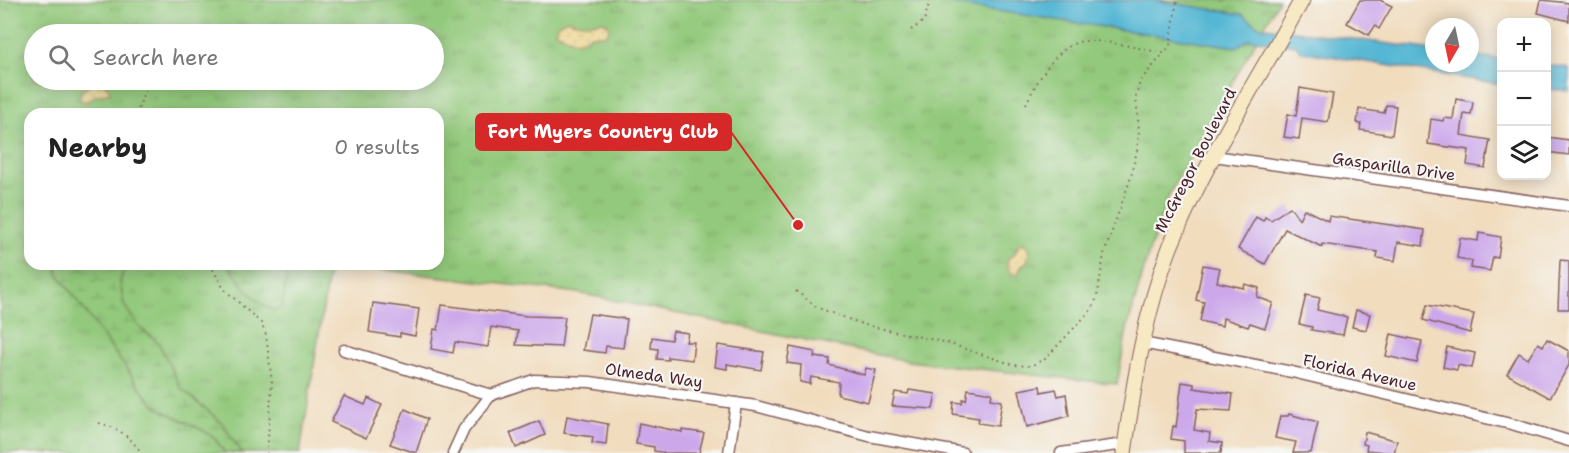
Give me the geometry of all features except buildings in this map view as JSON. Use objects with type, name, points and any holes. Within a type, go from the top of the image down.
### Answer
[{"type":"main road","name":"McGregor Boulevard","points":[[1124,448],[1142,343],[1170,248],[1214,156],[1299,5]]},
{"type":"street","name":"Gasparilla Drive","points":[[1214,156],[1569,206]]},
{"type":"street","name":"Florida Avenue","points":[[1142,343],[1304,374],[1515,425],[1569,443]]},
{"type":"street","points":[[344,350],[491,395],[464,429],[453,453]]},
{"type":"street","name":"Olmeda Way","points":[[491,395],[534,380],[562,379],[736,403],[783,412],[869,436],[963,453]]},
{"type":"street","points":[[729,453],[736,403]]},
{"type":"street","points":[[1565,453],[1569,443]]},
{"type":"street","points":[[1061,453],[1124,448]]},
{"type":"path","points":[[911,30],[924,21],[930,0]]},
{"type":"path","points":[[796,291],[818,308],[874,328],[944,342],[1014,365],[1030,366],[1045,359],[1090,311],[1097,298],[1104,254],[1131,177],[1137,150],[1136,97],[1140,81],[1170,46],[1177,0]]},
{"type":"path","points":[[1026,104],[1035,86],[1070,45],[1084,41],[1164,53]]},
{"type":"path","points":[[138,108],[146,90]]},
{"type":"path","points":[[213,270],[224,289],[261,323],[266,335],[272,382],[267,453]]},
{"type":"path","points":[[99,423],[122,431],[133,440],[142,453]]},
{"type":"green space","points":[[0,0],[1279,0],[1169,195],[1148,255],[1127,329],[1117,384],[908,361],[578,293],[385,270],[444,270],[444,108],[24,108],[24,270],[329,270],[300,453],[0,453]]},
{"type":"green space","points":[[57,270],[123,270],[120,282],[124,305],[139,327],[158,342],[181,388],[221,422],[242,453],[225,453],[215,439],[204,431],[158,408],[144,393]]},
{"type":"green space","points":[[232,270],[288,270],[282,308],[275,311],[268,308],[248,291]]},
{"type":"sand","points":[[567,19],[584,23],[603,21],[608,24],[609,30],[605,35],[591,35],[577,42],[555,32],[558,25]]},
{"type":"sand","points":[[83,90],[110,90],[111,92],[95,96],[87,102],[80,100],[80,93]]},
{"type":"sand","points":[[1024,243],[1030,250],[1027,262],[1022,265],[1018,274],[1012,274],[1007,268],[1008,258],[1014,255],[1019,244]]},
{"type":"water","points":[[898,0],[1153,0],[1242,14],[1258,26],[1425,49],[1425,72],[1300,51],[1296,45],[1250,39],[1236,47],[938,2],[920,4]]},
{"type":"water","points":[[1479,56],[1497,58],[1497,83],[1428,72],[1479,72]]},
{"type":"water","points":[[1551,66],[1569,68],[1569,91],[1551,89]]},
{"type":"place","name":"Fort Myers Country Club","points":[[798,225]]}]
